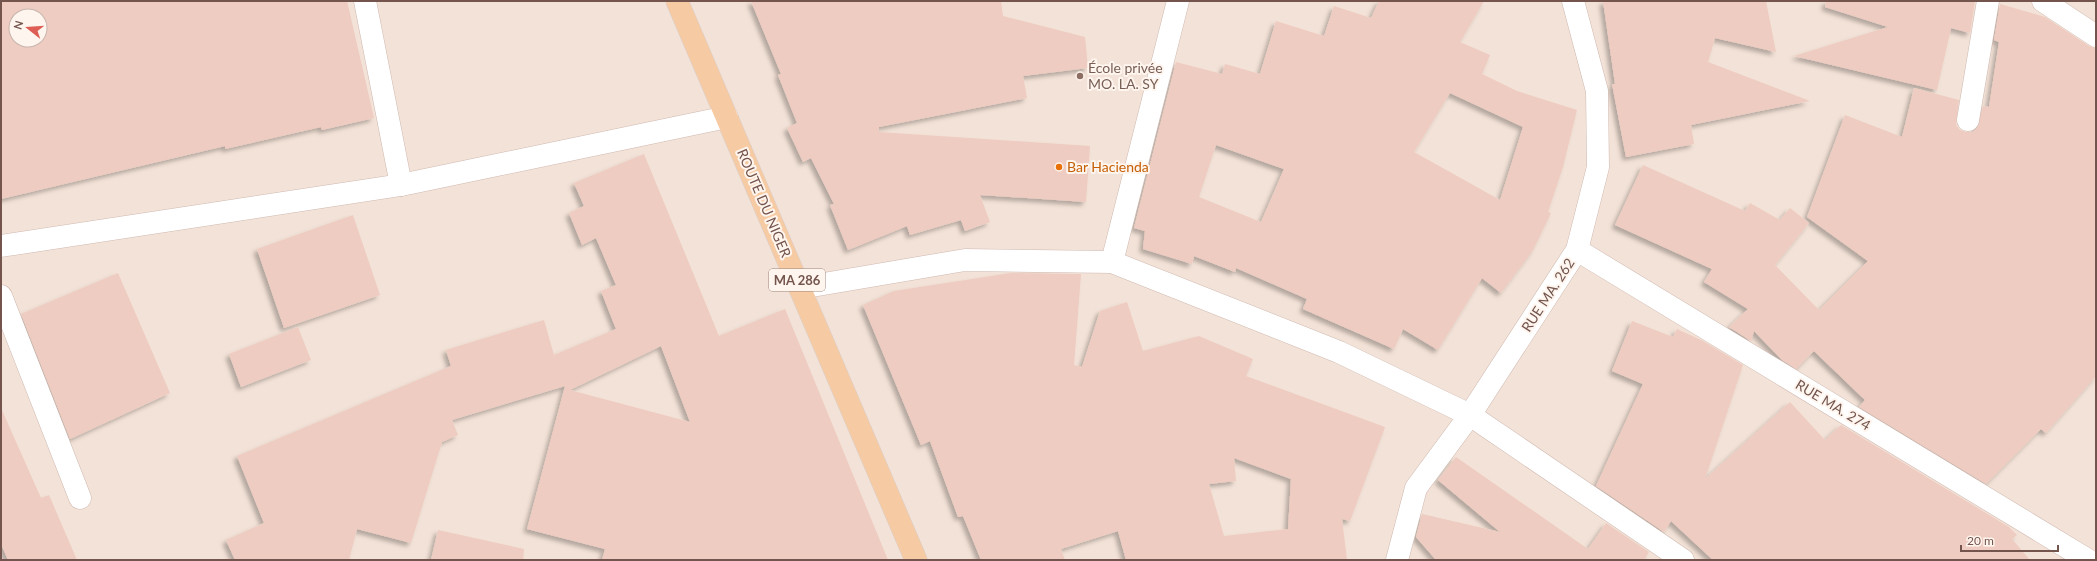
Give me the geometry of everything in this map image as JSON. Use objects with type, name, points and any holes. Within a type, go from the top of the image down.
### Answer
[{"type":"main road","name":"ROUTE DU NIGER","points":[[677,1],[916,560]]},
{"type":"street","points":[[365,1],[401,185]]},
{"type":"street","points":[[1112,262],[1178,1]]},
{"type":"street","name":"RUE MA. 262","points":[[1397,560],[1416,488],[1470,416],[1578,250],[1598,167],[1597,91],[1573,1]]},
{"type":"street","points":[[1968,120],[1988,1]]},
{"type":"street","points":[[2043,1],[2096,36]]},
{"type":"street","points":[[1,246],[401,185],[727,117]]},
{"type":"street","name":"RUE MA. 274","points":[[1578,250],[2088,560]]},
{"type":"street","points":[[800,288],[965,260],[1112,262],[1339,352],[1470,416],[1669,556]]},
{"type":"street","points":[[1,296],[80,498]]},
{"type":"shaded area","points":[[1,1],[2096,1],[2096,560],[1,560]]},
{"type":"building","points":[[1,1],[347,1],[374,118],[322,130],[321,127],[225,149],[225,146],[1,199]]},
{"type":"building","points":[[751,1],[1001,1],[1003,16],[1085,37],[1088,68],[1023,76],[1027,98],[879,127],[879,132],[1090,146],[1086,202],[980,195],[990,222],[965,231],[961,220],[910,235],[907,226],[848,250],[830,205],[834,204],[811,158],[803,162],[787,128],[797,123],[778,75],[781,74]]},
{"type":"building","points":[[1379,1],[1484,1],[1460,42],[1490,55],[1482,74],[1517,91],[1577,110],[1563,167],[1548,212],[1551,213],[1533,250],[1501,293],[1482,278],[1438,350],[1403,329],[1394,349],[1303,309],[1307,299],[1236,268],[1235,272],[1194,256],[1192,264],[1143,249],[1145,231],[1134,228],[1176,62],[1222,74],[1225,64],[1260,74],[1276,21],[1324,36],[1334,6],[1371,18]],"holes":[[[1450,93],[1523,127],[1500,200],[1414,152]],[[1216,145],[1284,169],[1261,222],[1199,197]]]},
{"type":"building","points":[[1603,1],[1766,1],[1776,52],[1715,38],[1708,62],[1810,101],[1691,125],[1694,144],[1626,157],[1612,84],[1615,84]]},
{"type":"building","points":[[1826,1],[1975,1],[1970,33],[1951,28],[1937,90],[1794,56],[1888,27],[1825,7]]},
{"type":"building","points":[[2000,4],[2045,17],[2089,46],[2096,48],[2096,376],[2046,433],[2041,429],[1986,484],[1859,407],[1865,400],[1814,351],[1796,369],[1782,360],[1754,331],[1751,341],[1729,327],[1748,309],[1704,282],[1712,269],[1615,225],[1643,165],[1745,211],[1750,203],[1780,220],[1790,208],[1809,223],[1775,265],[1819,310],[1868,261],[1807,217],[1845,115],[1902,137],[1914,88],[1959,100],[1956,125],[1960,130],[1973,132],[1977,128],[1983,106],[1989,107],[1999,42],[1994,40]]},
{"type":"building","points":[[644,154],[719,336],[785,309],[888,560],[602,560],[605,549],[527,529],[565,386],[452,420],[458,435],[442,442],[411,543],[357,529],[349,560],[235,560],[226,540],[264,523],[237,456],[451,366],[446,350],[544,320],[554,355],[616,329],[601,291],[616,285],[596,238],[582,245],[569,213],[584,206],[574,183]],"holes":[[[661,346],[690,422],[570,390]]]},
{"type":"building","points":[[353,215],[380,295],[284,328],[257,249]]},
{"type":"building","points":[[118,273],[170,393],[70,439],[21,314]]},
{"type":"building","points":[[1011,273],[1081,274],[1074,365],[1082,367],[1100,311],[1127,302],[1143,351],[1199,336],[1253,359],[1246,376],[1385,427],[1350,521],[1342,519],[1347,560],[1126,560],[1118,531],[1061,549],[1065,560],[981,560],[963,516],[958,517],[930,441],[921,445],[863,305],[894,291]],"holes":[[[1234,458],[1291,479],[1288,529],[1224,536],[1209,484],[1236,481]]]},
{"type":"building","points":[[1632,321],[1673,337],[1677,329],[1703,341],[1743,365],[1705,479],[1790,402],[1825,440],[1841,425],[2009,527],[2017,535],[2012,539],[2030,560],[1713,560],[1671,521],[1664,532],[1596,486],[1643,384],[1612,371]]},
{"type":"building","points":[[298,327],[311,360],[241,387],[229,354]]},
{"type":"building","points":[[1,408],[41,498],[49,495],[77,560],[8,560],[1,544]]},
{"type":"building","points":[[1456,457],[1588,549],[1606,523],[1649,552],[1644,560],[1436,560],[1416,537],[1422,514],[1500,532],[1438,480]]},
{"type":"building","points":[[438,530],[524,549],[523,560],[431,560]]},
{"type":"place","name":"École privée MO. LA. SY","points":[[1080,76]]},
{"type":"place","name":"Bar Hacienda","points":[[1059,167]]}]
